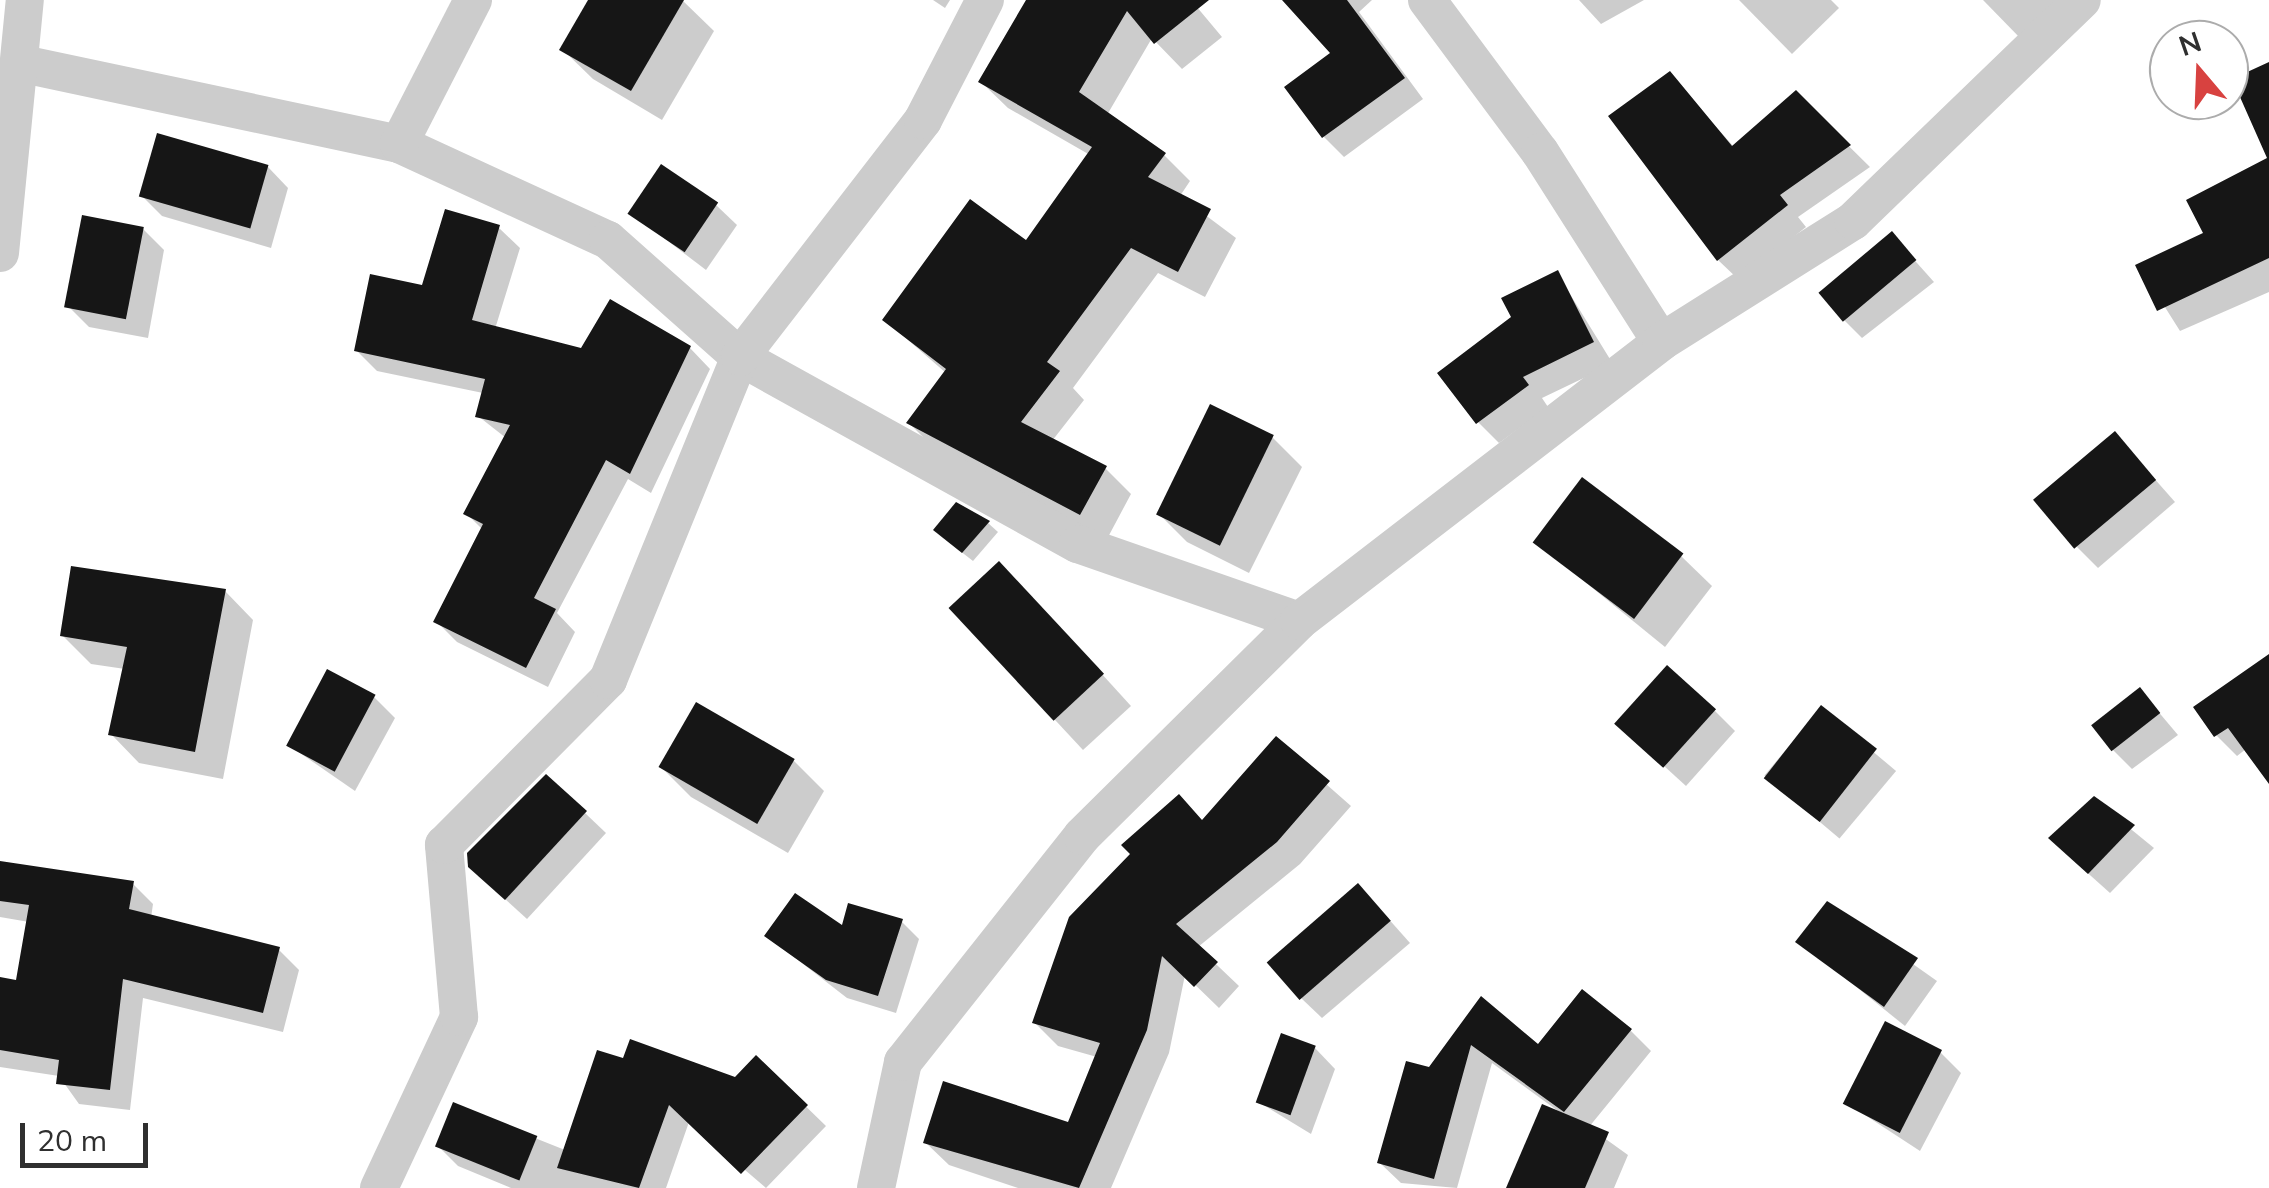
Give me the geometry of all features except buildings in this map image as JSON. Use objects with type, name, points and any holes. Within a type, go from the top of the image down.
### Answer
[{"type":"street","points":[[0,253],[23,64],[25,0]]},
{"type":"street","points":[[399,144],[474,0]]},
{"type":"street","points":[[379,1188],[459,1016],[444,844],[608,680],[740,356],[922,120],[985,0]]},
{"type":"street","points":[[1427,0],[1540,152],[1661,342]]},
{"type":"street","points":[[876,1188],[903,1062],[1082,836],[1299,621],[1661,342],[1853,221],[2082,0]]},
{"type":"street","points":[[23,64],[399,144],[608,240],[740,356],[1078,544],[1299,621]]}]
